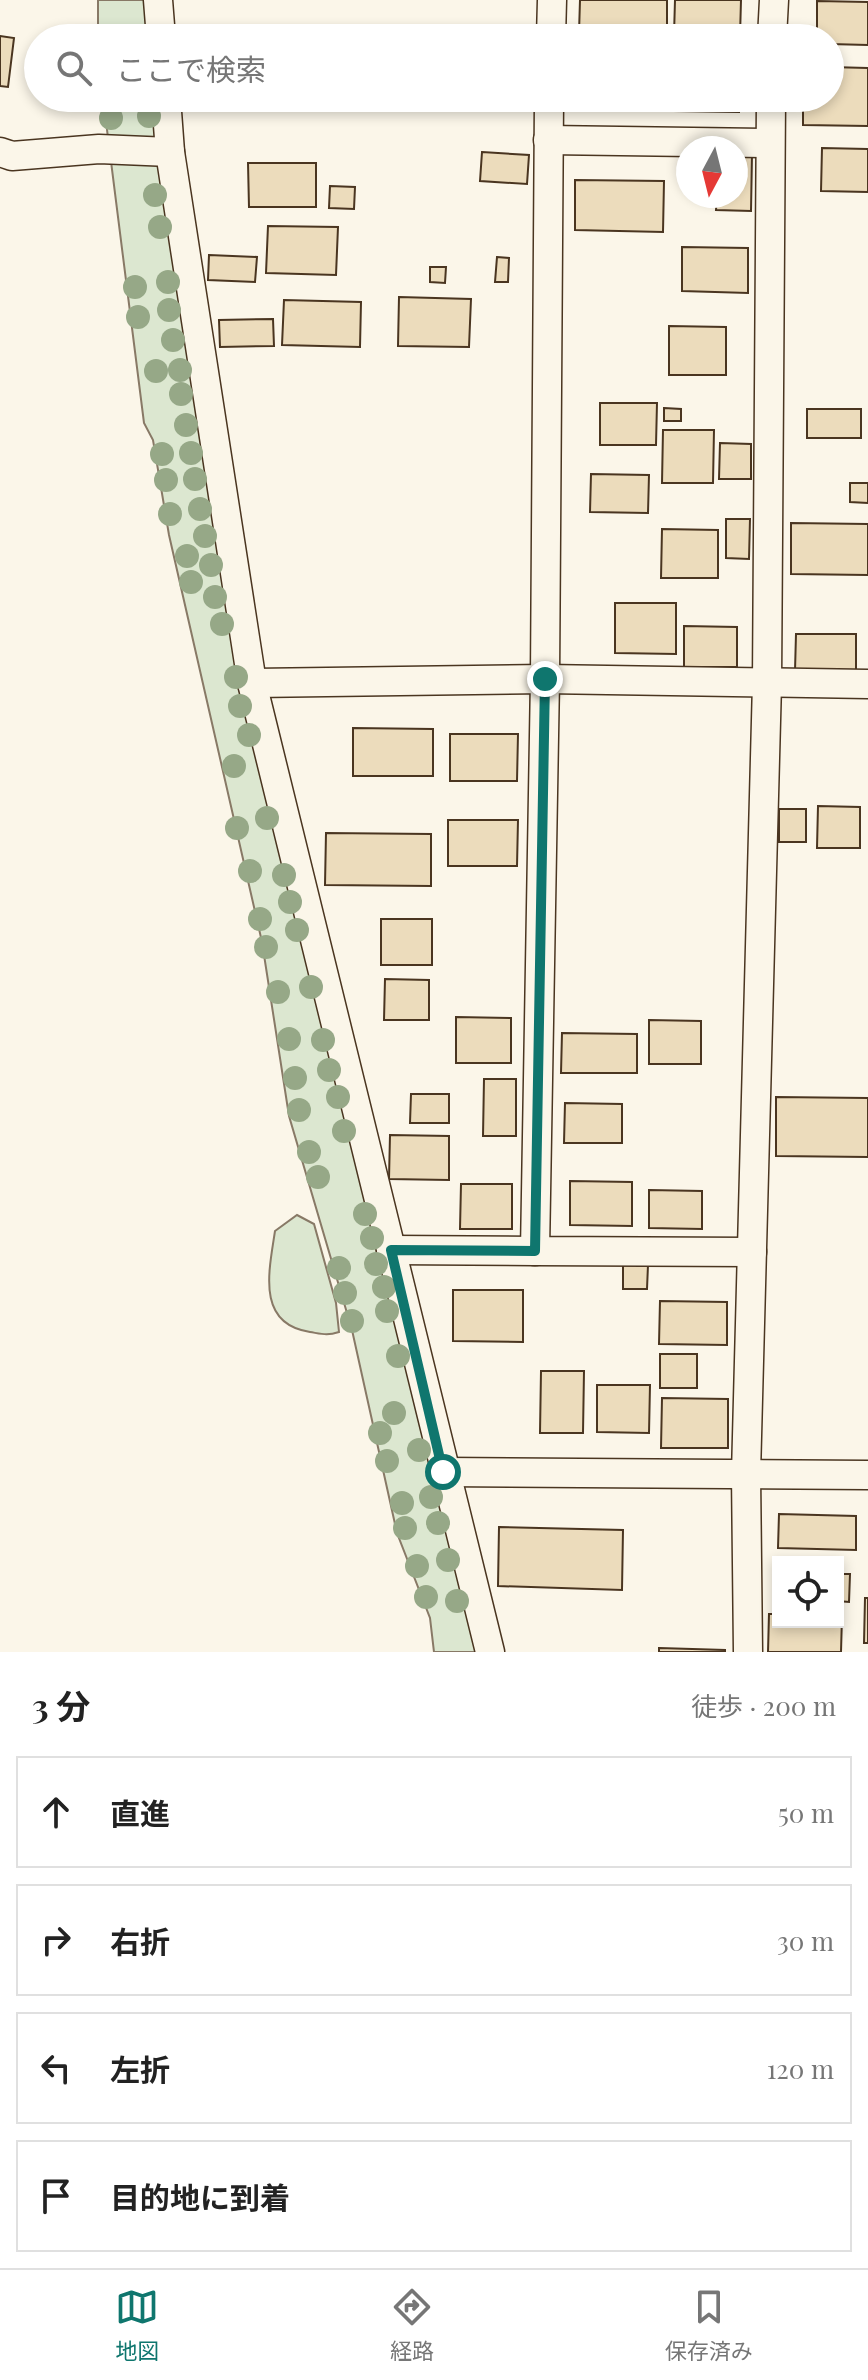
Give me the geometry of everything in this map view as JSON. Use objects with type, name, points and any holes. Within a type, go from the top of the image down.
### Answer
[{"type":"street","points":[[158,0],[160,24]]},
{"type":"street","points":[[551,24],[552,0]]},
{"type":"street","points":[[773,24],[774,0]]},
{"type":"street","points":[[167,112],[170,152],[252,683],[443,1472],[490,1652]]},
{"type":"street","points":[[535,1251],[545,679],[549,112]]},
{"type":"street","points":[[748,1652],[746,1474],[767,683],[770,112]]},
{"type":"street","points":[[548,140],[769,143]]},
{"type":"street","points":[[0,152],[12,156],[99,149],[170,152]]},
{"type":"street","points":[[252,683],[545,679],[868,684]]},
{"type":"street","points":[[391,1250],[752,1252]]},
{"type":"street","points":[[443,1472],[868,1475]]},
{"type":"green space","points":[[98,0],[150,0],[151,24],[98,24]]},
{"type":"green space","points":[[105,112],[158,112],[231,614],[399,1322],[413,1397],[477,1652],[434,1652],[430,1618],[397,1533],[352,1330],[289,1116],[262,942],[169,535],[153,440],[144,423]]},
{"type":"green space","points":[[297,1215],[314,1224],[336,1303],[339,1332],[321,1334],[293,1327],[281,1318],[274,1307],[269,1278],[275,1231]]},
{"type":"building","points":[[580,0],[667,0],[667,24],[579,24]]},
{"type":"building","points":[[675,0],[741,0],[740,24],[674,24]]},
{"type":"building","points":[[817,1],[868,2],[868,45],[844,44],[844,24],[817,24]]},
{"type":"building","points":[[0,36],[14,38],[8,87],[0,86]]},
{"type":"building","points":[[844,67],[868,68],[868,126],[803,125],[803,112],[844,112]]},
{"type":"building","points":[[822,148],[868,149],[868,192],[821,191]]},
{"type":"building","points":[[482,152],[529,155],[527,184],[480,181]]},
{"type":"building","points":[[748,154],[752,154],[751,211],[716,210],[748,208]]},
{"type":"building","points":[[248,163],[316,163],[316,207],[249,207]]},
{"type":"building","points":[[575,180],[664,181],[663,232],[575,230]]},
{"type":"building","points":[[330,186],[355,187],[354,209],[329,208]]},
{"type":"building","points":[[268,226],[338,227],[336,275],[266,273]]},
{"type":"building","points":[[682,247],[748,248],[748,293],[682,291]]},
{"type":"building","points":[[209,255],[257,257],[255,282],[208,280]]},
{"type":"building","points":[[497,257],[509,258],[508,282],[495,282]]},
{"type":"building","points":[[430,267],[446,267],[445,283],[430,282]]},
{"type":"building","points":[[399,297],[471,299],[469,347],[398,346]]},
{"type":"building","points":[[284,300],[361,302],[360,347],[282,345]]},
{"type":"building","points":[[273,319],[274,346],[220,347],[219,320]]},
{"type":"building","points":[[669,326],[726,327],[726,375],[669,375]]},
{"type":"building","points":[[600,403],[657,403],[656,445],[600,445]]},
{"type":"building","points":[[664,408],[681,409],[681,421],[664,421]]},
{"type":"building","points":[[807,409],[861,409],[861,438],[807,438]]},
{"type":"building","points":[[663,430],[714,430],[713,483],[662,483]]},
{"type":"building","points":[[720,443],[751,444],[751,479],[719,479]]},
{"type":"building","points":[[591,474],[649,475],[648,513],[590,512]]},
{"type":"building","points":[[850,483],[868,483],[868,503],[850,502]]},
{"type":"building","points":[[726,519],[750,519],[749,559],[726,558]]},
{"type":"building","points":[[791,523],[868,524],[868,575],[791,574]]},
{"type":"building","points":[[662,529],[718,530],[718,578],[661,578]]},
{"type":"building","points":[[615,603],[676,603],[676,654],[615,653]]},
{"type":"building","points":[[684,626],[737,627],[737,667],[684,667]]},
{"type":"building","points":[[796,634],[856,634],[856,671],[795,671]]},
{"type":"building","points":[[353,728],[433,729],[433,776],[353,776]]},
{"type":"building","points":[[450,734],[518,734],[517,781],[450,781]]},
{"type":"building","points":[[818,806],[860,807],[860,848],[817,848]]},
{"type":"building","points":[[779,809],[806,809],[806,842],[779,842]]},
{"type":"building","points":[[448,820],[518,820],[517,866],[448,866]]},
{"type":"building","points":[[326,833],[431,834],[431,886],[325,885]]},
{"type":"building","points":[[381,919],[432,919],[432,965],[381,965]]},
{"type":"building","points":[[385,979],[429,980],[429,1020],[384,1020]]},
{"type":"building","points":[[456,1017],[511,1018],[511,1063],[456,1063]]},
{"type":"building","points":[[649,1020],[701,1021],[701,1064],[649,1064]]},
{"type":"building","points":[[562,1033],[637,1034],[637,1073],[561,1073]]},
{"type":"building","points":[[484,1079],[516,1079],[516,1136],[483,1136]]},
{"type":"building","points":[[411,1094],[449,1094],[449,1123],[410,1123]]},
{"type":"building","points":[[776,1097],[868,1098],[868,1157],[776,1156]]},
{"type":"building","points":[[565,1103],[622,1104],[622,1143],[564,1143]]},
{"type":"building","points":[[390,1135],[449,1136],[449,1180],[389,1179]]},
{"type":"building","points":[[570,1181],[632,1182],[632,1226],[570,1225]]},
{"type":"building","points":[[461,1184],[512,1184],[512,1229],[460,1229]]},
{"type":"building","points":[[649,1190],[702,1191],[702,1229],[649,1228]]},
{"type":"building","points":[[623,1265],[648,1265],[647,1289],[623,1289]]},
{"type":"building","points":[[453,1290],[523,1290],[523,1342],[453,1341]]},
{"type":"building","points":[[660,1301],[727,1302],[727,1345],[659,1344]]},
{"type":"building","points":[[660,1354],[697,1354],[697,1388],[660,1388]]},
{"type":"building","points":[[541,1371],[584,1371],[583,1433],[540,1433]]},
{"type":"building","points":[[597,1385],[650,1385],[649,1433],[597,1432]]},
{"type":"building","points":[[662,1398],[728,1399],[728,1448],[661,1448]]},
{"type":"building","points":[[779,1514],[856,1516],[856,1550],[778,1548]]},
{"type":"building","points":[[499,1527],[623,1530],[622,1590],[498,1586]]},
{"type":"building","points":[[844,1574],[850,1574],[849,1602],[844,1602]]},
{"type":"building","points":[[865,1598],[868,1598],[868,1643],[864,1643]]},
{"type":"building","points":[[769,1614],[772,1614],[772,1628],[842,1628],[841,1652],[768,1652]]},
{"type":"building","points":[[659,1648],[725,1650],[725,1652],[659,1652]]},
{"type":"route","points":[[443,1472],[391,1250],[535,1251],[545,679]]}]
